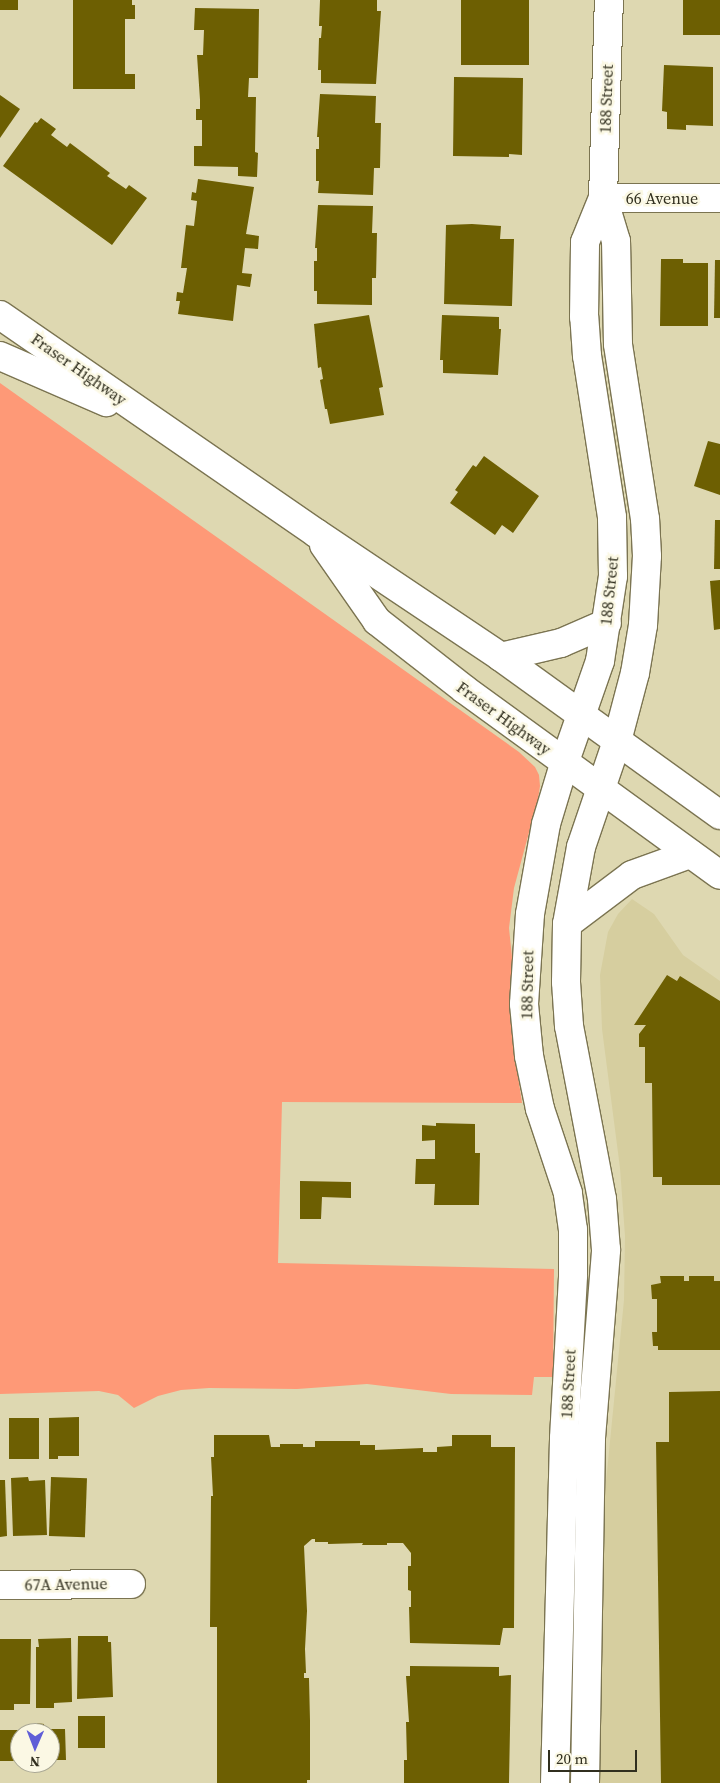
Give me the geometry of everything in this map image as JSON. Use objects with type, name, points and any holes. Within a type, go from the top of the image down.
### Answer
[{"type":"street","name":"188 Street","points":[[585,1783],[591,1438],[606,1250],[602,1199],[569,1026],[566,982],[567,924],[582,847],[617,742],[636,673],[643,625],[647,556],[645,519],[618,344],[616,241],[603,198],[609,0]]},
{"type":"street","name":"188 Street","points":[[555,1783],[564,1438],[573,1275],[572,1230],[568,1193],[540,1109],[529,1056],[524,1004],[526,953],[536,878],[551,804],[595,681],[607,624],[613,576],[612,517],[587,356],[584,317],[585,242],[603,198]]},
{"type":"street","name":"66 Avenue","points":[[603,198],[720,198]]},
{"type":"street","name":"Fraser Highway","points":[[0,314],[316,534],[501,658],[720,815]]},
{"type":"street","name":"Fraser Highway","points":[[0,356],[158,424]]},
{"type":"street","name":"Fraser Highway","points":[[316,534],[377,621],[464,689],[720,875]]},
{"type":"street","points":[[501,658],[561,643],[607,624]]},
{"type":"street","points":[[567,924],[632,875],[690,854]]},
{"type":"street","name":"67A Avenue","points":[[0,1585],[131,1584]]},
{"type":"shaded area","points":[[0,383],[519,752],[535,767],[539,775],[538,799],[514,888],[509,928],[513,967],[514,1050],[522,1103],[282,1102],[278,1263],[554,1269],[553,1377],[534,1377],[532,1395],[451,1394],[367,1384],[297,1389],[209,1388],[181,1390],[158,1396],[134,1408],[118,1395],[99,1391],[0,1394]]},
{"type":"shaded area","points":[[632,899],[654,914],[683,955],[720,981],[720,1783],[597,1783],[605,1492],[624,1300],[625,1236],[620,1168],[602,1029],[600,975],[608,932],[618,914]]},
{"type":"building","points":[[0,0],[18,0],[18,10],[0,10]]},
{"type":"building","points":[[73,0],[132,0],[132,5],[135,5],[135,19],[125,19],[125,74],[135,74],[135,89],[73,89]]},
{"type":"building","points":[[320,0],[377,0],[377,11],[381,11],[376,84],[321,83],[321,70],[318,70],[319,38],[321,38],[322,26],[319,26]]},
{"type":"building","points":[[461,0],[529,0],[529,65],[461,65]]},
{"type":"building","points":[[683,0],[720,0],[720,35],[683,35]]},
{"type":"building","points":[[195,8],[259,9],[258,78],[249,78],[248,97],[256,97],[255,152],[258,153],[257,177],[238,176],[238,167],[194,166],[194,146],[202,146],[202,120],[196,120],[196,109],[200,109],[197,55],[203,55],[204,30],[194,30]]},
{"type":"building","points":[[664,65],[713,67],[713,126],[686,125],[686,130],[667,129],[667,112],[662,111]]},
{"type":"building","points":[[454,77],[523,78],[522,155],[509,154],[509,157],[453,156]]},
{"type":"building","points":[[320,94],[376,96],[375,123],[381,123],[380,168],[374,168],[373,195],[318,193],[319,181],[316,181],[316,149],[319,149],[319,137],[317,137]]},
{"type":"building","points":[[0,95],[20,109],[0,138]]},
{"type":"building","points":[[41,118],[56,129],[51,135],[67,147],[70,143],[110,173],[107,176],[126,189],[129,185],[147,198],[112,245],[3,166],[35,122],[37,123]]},
{"type":"building","points":[[198,179],[254,187],[246,234],[259,236],[258,249],[245,248],[242,273],[252,274],[250,287],[237,285],[233,321],[178,314],[180,301],[176,301],[177,292],[183,293],[187,268],[181,268],[186,225],[194,226],[197,201],[191,200],[192,192],[196,193]]},
{"type":"building","points":[[318,205],[373,206],[372,233],[377,233],[376,278],[372,278],[372,305],[317,304],[317,291],[314,291],[314,261],[317,261],[317,248],[315,248]]},
{"type":"building","points":[[446,225],[501,226],[500,239],[514,239],[512,306],[444,304]]},
{"type":"building","points":[[661,259],[683,259],[683,263],[708,263],[708,326],[660,326]]},
{"type":"building","points":[[715,260],[720,260],[720,318],[714,318]]},
{"type":"building","points":[[369,315],[383,387],[379,388],[384,415],[330,424],[327,409],[325,409],[320,380],[323,379],[321,367],[318,368],[314,324]]},
{"type":"building","points":[[442,315],[499,317],[499,329],[501,329],[498,375],[443,373],[443,360],[440,360]]},
{"type":"building","points":[[708,441],[720,444],[720,495],[694,486]]},
{"type":"building","points":[[484,456],[539,496],[513,533],[502,525],[495,535],[450,503],[458,492],[455,490],[473,465],[476,467]]},
{"type":"building","points":[[715,520],[720,520],[720,569],[714,569]]},
{"type":"building","points":[[720,580],[720,629],[714,630],[710,581]]},
{"type":"building","points":[[667,975],[677,981],[680,976],[720,1001],[720,1185],[662,1185],[662,1177],[653,1177],[652,1083],[645,1083],[645,1047],[639,1047],[639,1034],[646,1025],[634,1025]]},
{"type":"building","points":[[436,1123],[475,1124],[475,1153],[480,1153],[479,1205],[434,1205],[435,1184],[415,1184],[416,1159],[435,1159],[435,1140],[422,1141],[422,1125],[436,1126]]},
{"type":"building","points":[[300,1181],[351,1182],[351,1198],[322,1197],[321,1219],[300,1219]]},
{"type":"building","points":[[660,1276],[684,1276],[684,1281],[689,1281],[689,1276],[714,1276],[714,1281],[720,1281],[720,1350],[658,1350],[658,1346],[653,1346],[652,1332],[657,1332],[657,1299],[652,1299],[651,1285],[661,1283]]},
{"type":"building","points":[[720,1391],[720,1783],[661,1783],[656,1442],[669,1442],[669,1392]]},
{"type":"building","points":[[79,1417],[79,1456],[58,1456],[58,1459],[49,1459],[49,1418]]},
{"type":"building","points":[[9,1418],[39,1418],[39,1459],[9,1459]]},
{"type":"building","points":[[214,1435],[269,1435],[271,1447],[280,1447],[280,1444],[303,1444],[303,1447],[315,1447],[315,1441],[360,1441],[360,1445],[375,1445],[375,1450],[423,1448],[423,1452],[437,1452],[437,1447],[452,1446],[452,1435],[491,1435],[491,1447],[515,1447],[514,1628],[503,1628],[500,1645],[410,1643],[409,1607],[411,1607],[411,1591],[408,1590],[408,1566],[411,1566],[411,1553],[403,1543],[387,1543],[387,1545],[362,1545],[363,1543],[328,1544],[328,1542],[315,1542],[315,1539],[312,1539],[304,1546],[307,1611],[306,1673],[304,1673],[304,1678],[309,1678],[310,1721],[310,1780],[307,1780],[307,1783],[217,1783],[217,1627],[210,1627],[211,1496],[213,1496],[211,1457],[214,1457]]},
{"type":"building","points":[[28,1477],[29,1481],[45,1480],[47,1535],[13,1536],[11,1478]]},
{"type":"building","points":[[51,1477],[87,1478],[85,1537],[49,1536]]},
{"type":"building","points":[[0,1480],[5,1480],[7,1536],[0,1537]]},
{"type":"building","points":[[78,1636],[108,1636],[108,1642],[111,1642],[113,1697],[77,1699]]},
{"type":"building","points":[[71,1638],[72,1702],[54,1703],[54,1708],[36,1708],[36,1647],[39,1647],[38,1639]]},
{"type":"building","points":[[0,1639],[31,1639],[30,1704],[14,1704],[14,1710],[0,1710]]},
{"type":"building","points":[[410,1666],[499,1667],[499,1676],[511,1675],[509,1783],[404,1783],[404,1760],[407,1760],[406,1722],[409,1722],[406,1676],[410,1676]]},
{"type":"building","points":[[78,1716],[105,1716],[105,1748],[78,1748]]},
{"type":"building","points":[[60,1729],[65,1729],[66,1760],[60,1760]]},
{"type":"building","points":[[0,1730],[10,1730],[10,1761],[0,1761]]}]
